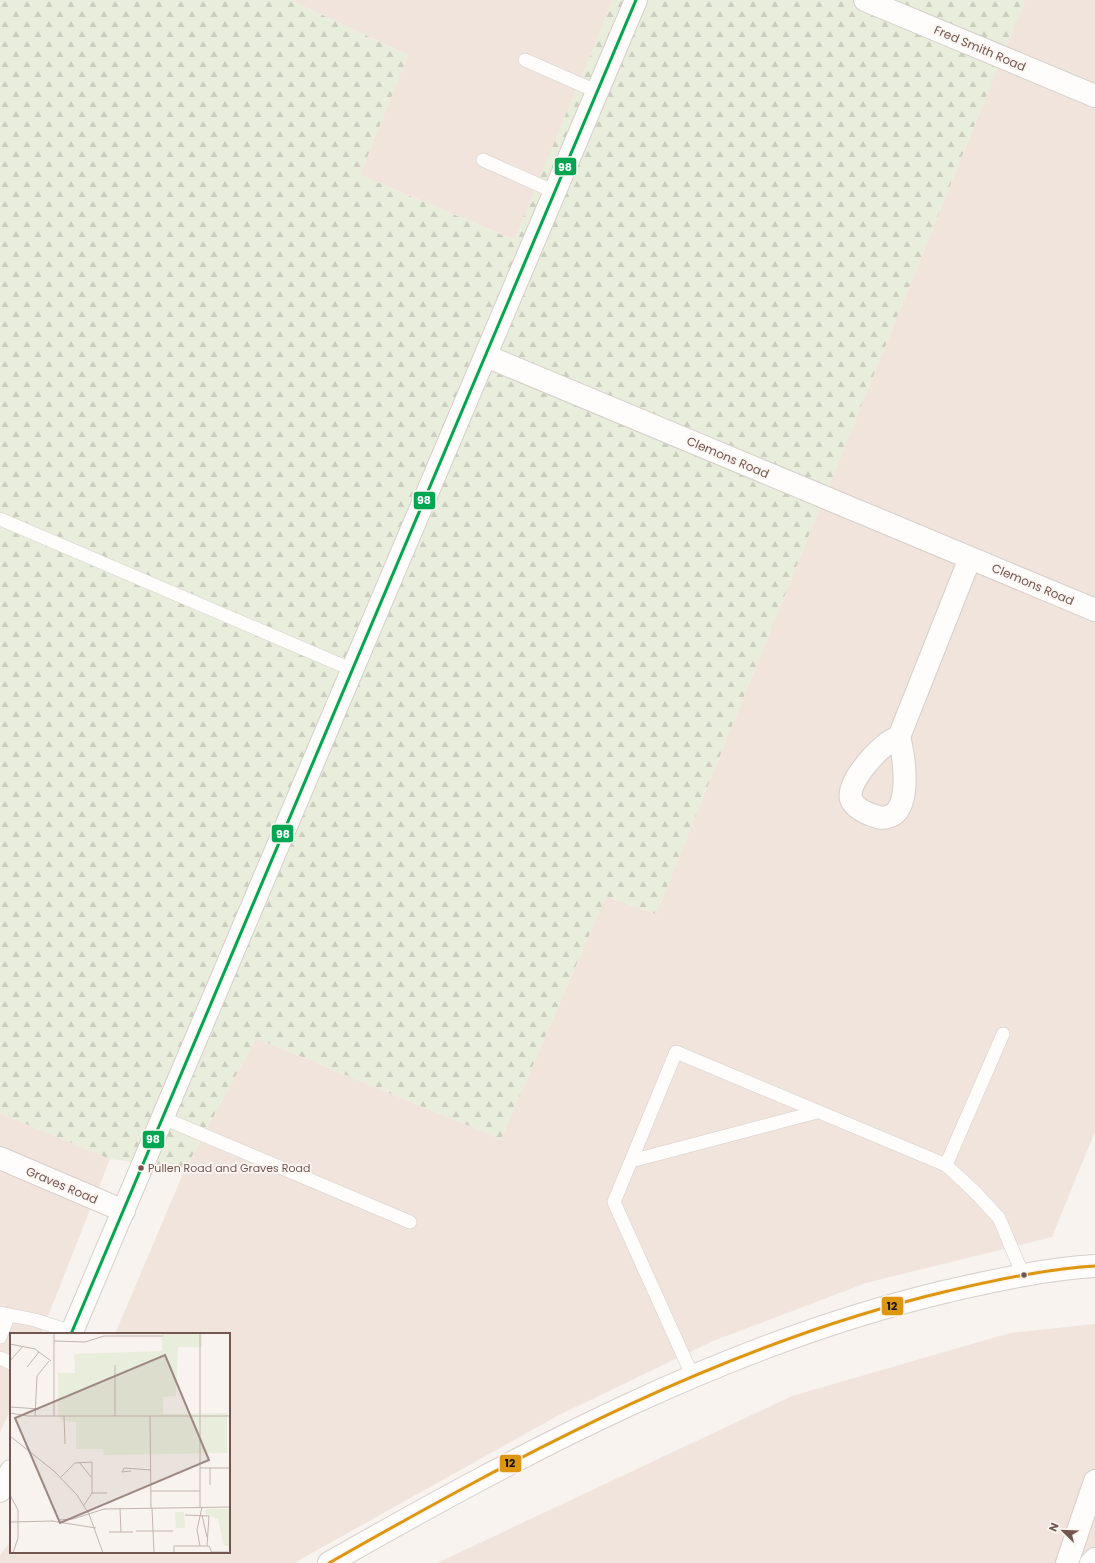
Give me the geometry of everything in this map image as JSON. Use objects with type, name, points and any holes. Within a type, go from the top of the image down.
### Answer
[{"type":"street","points":[[72,1333],[636,0]]},
{"type":"street","name":"Fred Smith Road","points":[[865,0],[1095,96]]},
{"type":"street","name":"Clemons Road","points":[[486,356],[1095,610]]},
{"type":"street","points":[[899,736],[970,558]]},
{"type":"street","name":"Graves Road","points":[[0,1158],[124,1211]]},
{"type":"street","points":[[329,1563],[521,1458],[610,1414],[718,1365],[818,1329],[911,1300],[1024,1275],[1064,1268],[1095,1266]]},
{"type":"street","points":[[0,1492],[10,1473]]},
{"type":"street","points":[[1067,1563],[1095,1481]]},
{"type":"street","points":[[1091,1563],[1095,1559]]},
{"type":"lane","points":[[525,60],[598,92]]},
{"type":"lane","points":[[483,160],[555,192]]},
{"type":"lane","points":[[0,519],[353,670]]},
{"type":"lane","points":[[946,1165],[1003,1034]]},
{"type":"lane","points":[[693,1376],[614,1202],[676,1052],[946,1165],[975,1192],[999,1218],[1024,1275]]},
{"type":"lane","points":[[631,1161],[817,1112]]},
{"type":"lane","points":[[163,1118],[410,1222]]},
{"type":"lane","points":[[0,1338],[5,1314],[35,1320],[72,1333]]},
{"type":"lane","points":[[0,1358],[10,1363]]},
{"type":"shaded area","points":[[290,0],[613,0],[515,240],[360,175],[408,55]]},
{"type":"shaded area","points":[[1025,0],[1095,0],[1095,1131],[1052,1237],[866,1283],[713,1341],[557,1416],[294,1563],[0,1563],[0,1555],[10,1542],[10,1553],[230,1553],[230,1333],[115,1333],[185,1169],[256,1038],[501,1139],[606,896],[656,914]]},
{"type":"shaded area","points":[[0,1113],[110,1159],[41,1333],[10,1333],[10,1409],[0,1433]]},
{"type":"shaded area","points":[[1095,1324],[1095,1563],[437,1563],[792,1396],[1010,1333]]},
{"type":"green space","points":[[0,0],[290,0],[408,55],[360,175],[514,240],[613,0],[1025,0],[656,914],[606,896],[501,1139],[256,1038],[185,1169],[110,1159],[0,1113]]},
{"type":"transit line","name":"98","points":[[71,1333],[636,0]]},
{"type":"transit line","name":"12","points":[[329,1563],[477,1481],[552,1442],[629,1405],[706,1371],[785,1340],[866,1313],[948,1291],[1039,1272],[1095,1266]]},
{"type":"place","name":"Pullen Road and Graves Road","points":[[141,1168]]}]
